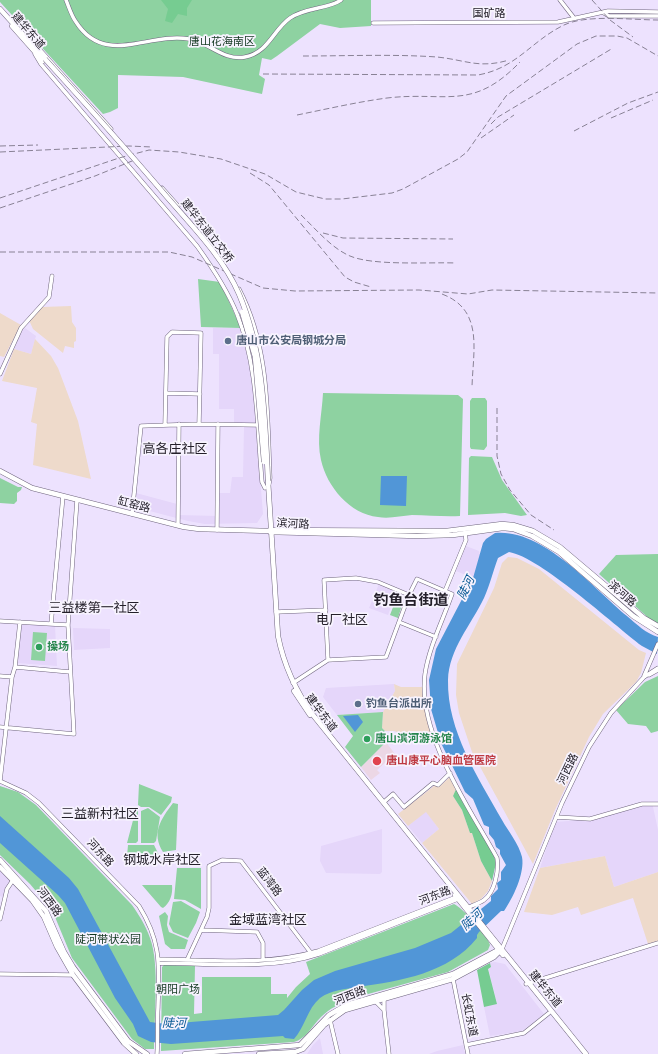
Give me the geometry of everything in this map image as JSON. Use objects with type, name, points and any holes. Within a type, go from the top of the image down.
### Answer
[{"type":"main road","name":"建华东道","points":[[0,9],[44,60]]},
{"type":"main road","name":"建华东道","points":[[0,12],[33,46]]},
{"type":"main road","name":"建华东道立交桥","points":[[44,60],[200,238],[231,283],[236,294],[255,358],[266,481]]},
{"type":"main road","name":"缸窑路","points":[[0,472],[32,488],[178,525],[199,529],[271,531]]},
{"type":"main road","name":"建华东道","points":[[266,481],[276,612],[283,657],[293,683],[313,715],[384,802],[458,897]]},
{"type":"main road","name":"滨河路","points":[[465,531],[502,524],[513,525],[533,531],[560,547],[644,618],[658,626]]},
{"type":"main road","name":"滨河路","points":[[271,531],[397,532],[465,531],[503,528],[513,529],[546,543],[559,552],[633,616],[658,632]]},
{"type":"main road","name":"建华东道","points":[[271,531],[273,612],[278,647],[284,668],[303,707],[458,897],[470,909],[500,950],[586,1054]]},
{"type":"main road","name":"河西路","points":[[0,860],[44,916],[56,947],[73,975],[136,1054]]},
{"type":"main road","name":"河西路","points":[[0,867],[14,878],[46,911],[64,952],[73,967],[126,1042],[147,1054]]},
{"type":"main road","name":"河西路","points":[[302,1049],[330,1020],[345,1010],[453,979],[500,950]]},
{"type":"main road","name":"河西路","points":[[302,1049],[329,1015],[346,1005],[453,974],[500,950]]},
{"type":"main road","name":"建华东道","points":[[528,984],[582,1054]]},
{"type":"main road","points":[[185,1054],[302,1049]]},
{"type":"main road","points":[[259,1054],[295,1052],[302,1049]]},
{"type":"street","points":[[66,0],[76,22],[82,30],[103,44],[121,46],[154,40],[179,38],[199,42],[223,55],[238,58],[256,54],[264,48],[283,24],[296,14],[317,7],[330,5],[341,0]]},
{"type":"street","points":[[560,0],[574,18]]},
{"type":"street","name":"国矿路","points":[[373,23],[558,22],[608,11],[658,12]]},
{"type":"street","name":"国矿路","points":[[604,13],[609,16],[658,16]]},
{"type":"street","points":[[33,46],[41,64],[192,241],[217,275],[237,313],[246,343],[253,380],[262,482],[267,488]]},
{"type":"street","points":[[33,46],[47,57],[194,224],[218,253],[230,272],[250,312],[264,364],[270,478],[267,488]]},
{"type":"street","points":[[0,374],[21,328],[49,297],[52,276]]},
{"type":"street","points":[[165,424],[167,337],[172,332],[201,333],[199,424]]},
{"type":"street","points":[[166,393],[200,394]]},
{"type":"street","points":[[132,514],[141,426],[165,424],[257,425]]},
{"type":"street","points":[[178,525],[179,424]]},
{"type":"street","points":[[217,530],[218,424]]},
{"type":"street","points":[[51,624],[62,496]]},
{"type":"street","points":[[0,727],[74,734],[68,625],[77,500]]},
{"type":"street","points":[[445,591],[466,540],[465,531]]},
{"type":"street","points":[[328,660],[324,580],[356,578],[378,582],[409,595]]},
{"type":"street","points":[[293,683],[328,660],[386,657],[409,595],[417,579],[452,594],[436,637],[426,673],[425,702],[437,747],[497,858],[498,863],[496,876],[489,895],[470,909]]},
{"type":"street","points":[[276,612],[326,610]]},
{"type":"street","points":[[0,621],[68,625]]},
{"type":"street","points":[[0,781],[20,622]]},
{"type":"street","points":[[399,622],[436,637]]},
{"type":"street","points":[[644,677],[658,644]]},
{"type":"street","points":[[15,667],[70,672]]},
{"type":"street","name":"河西路","points":[[500,950],[574,776],[604,722],[644,677],[658,669]]},
{"type":"street","points":[[0,676],[12,677]]},
{"type":"street","points":[[384,802],[393,794],[404,807],[433,783],[438,785],[450,773]]},
{"type":"street","name":"河东路","points":[[0,781],[26,793],[39,803],[139,906],[155,937],[159,961],[157,1054]]},
{"type":"street","points":[[556,817],[590,819],[642,804],[658,804]]},
{"type":"street","name":"蓝湾路","points":[[201,930],[209,908],[209,866],[222,860],[241,861],[311,953]]},
{"type":"street","points":[[0,919],[9,884],[14,878]]},
{"type":"street","points":[[0,897],[4,900]]},
{"type":"street","name":"河东路","points":[[159,961],[263,960],[311,953],[458,897]]},
{"type":"street","name":"河东路","points":[[159,961],[248,964],[300,959],[319,954],[458,897]]},
{"type":"street","points":[[187,960],[201,930],[256,932],[263,943],[263,960]]},
{"type":"street","points":[[528,984],[658,943]]},
{"type":"street","points":[[0,974],[73,975]]},
{"type":"street","name":"长虹东道","points":[[453,979],[468,1054]]},
{"type":"street","points":[[384,999],[389,1054]]},
{"type":"street","points":[[375,1001],[384,1010]]},
{"type":"street","points":[[466,1045],[524,1033],[549,1013]]},
{"type":"street","points":[[330,1020],[338,1054]]},
{"type":"shaded area","points":[[71,306],[72,322],[76,328],[76,341],[74,342],[74,348],[65,346],[63,353],[33,329],[29,320],[42,307]]},
{"type":"shaded area","points":[[0,313],[21,325],[4,357],[0,356]]},
{"type":"shaded area","points":[[25,328],[36,336],[31,354],[14,349],[22,330]]},
{"type":"shaded area","points":[[213,328],[241,328],[252,378],[256,424],[234,423],[234,409],[219,409],[219,354],[213,354]]},
{"type":"shaded area","points":[[35,339],[51,356],[58,368],[78,421],[91,479],[33,465],[37,424],[31,422],[37,388],[2,381],[14,349],[31,354]]},
{"type":"shaded area","points":[[244,426],[256,427],[263,514],[257,523],[205,524],[138,508],[135,504],[136,493],[177,504],[177,515],[219,516],[219,493],[230,493],[232,477],[243,477]]},
{"type":"shaded area","points":[[466,546],[479,551],[480,555],[473,578],[456,571]]},
{"type":"shaded area","points":[[508,557],[517,558],[539,569],[639,650],[646,653],[641,673],[636,682],[603,714],[589,737],[555,810],[533,864],[472,752],[459,713],[456,695],[457,664],[494,588],[502,563]]},
{"type":"shaded area","points":[[379,584],[397,591],[388,615],[369,608]]},
{"type":"shaded area","points":[[24,623],[55,625],[57,666],[17,663],[21,625]]},
{"type":"shaded area","points":[[73,628],[110,629],[110,648],[74,650]]},
{"type":"shaded area","name":"钓鱼台派出所","points":[[394,684],[395,691],[383,712],[337,715],[323,697],[326,688]]},
{"type":"shaded area","points":[[394,684],[401,687],[422,687],[425,710],[435,744],[429,744],[394,731],[385,731],[382,728],[383,712],[395,691]]},
{"type":"shaded area","name":"唐山康平心脑血管医院","points":[[386,742],[395,754],[377,770],[380,773],[371,780],[361,767]]},
{"type":"shaded area","points":[[451,776],[457,787],[453,796],[462,810],[470,833],[472,833],[481,861],[492,881],[488,891],[481,899],[472,904],[422,843],[439,829],[426,812],[408,826],[398,814],[434,786],[440,786]]},
{"type":"shaded area","points":[[652,802],[658,830],[658,872],[614,887],[605,856],[540,868],[555,822],[595,819]]},
{"type":"shaded area","points":[[426,811],[439,829],[422,843],[408,826]]},
{"type":"shaded area","points":[[382,829],[382,872],[380,874],[326,873],[320,861],[321,846]]},
{"type":"shaded area","points":[[605,856],[614,887],[658,872],[658,941],[648,944],[633,898],[581,915],[578,907],[552,915],[524,912],[540,868]]},
{"type":"shaded area","points":[[0,871],[10,881],[6,899],[0,896]]},
{"type":"shaded area","points":[[495,962],[505,964],[544,1014],[522,1031],[490,1036],[484,1007],[497,1003],[488,968],[491,967],[490,963]]},
{"type":"shaded area","points":[[320,1038],[323,1054],[307,1054],[313,1045]]},
{"type":"shaded area","points":[[463,1045],[465,1054],[429,1054],[437,1051]]},
{"type":"green space","name":"唐山花海南区","points":[[0,0],[371,0],[371,26],[340,28],[320,24],[271,60],[262,58],[259,75],[265,79],[262,94],[183,77],[118,75],[118,108],[103,114],[0,2]]},
{"type":"green space","points":[[161,0],[192,0],[187,8],[187,16],[178,14],[172,23],[165,21],[168,9]]},
{"type":"green space","points":[[198,279],[220,282],[241,328],[201,327]]},
{"type":"green space","points":[[323,393],[458,395],[463,399],[460,516],[412,515],[382,518],[358,511],[341,498],[328,480],[321,460],[319,435]]},
{"type":"green space","points":[[472,398],[485,398],[487,401],[487,446],[484,450],[471,449],[470,447],[470,401]]},
{"type":"green space","points":[[471,456],[492,457],[502,480],[527,515],[521,516],[505,513],[468,515],[469,458]]},
{"type":"green space","points":[[0,478],[18,487],[22,487],[17,493],[17,501],[14,504],[0,503]]},
{"type":"green space","points":[[658,554],[658,624],[653,622],[599,574],[616,555]]},
{"type":"green space","points":[[395,602],[402,605],[398,618],[390,615]]},
{"type":"green space","name":"操场","points":[[33,632],[47,633],[45,661],[31,660]]},
{"type":"green space","points":[[658,676],[658,731],[651,733],[646,726],[628,724],[616,710],[645,682]]},
{"type":"green space","name":"唐山滨河游泳馆","points":[[383,712],[382,728],[385,731],[380,735],[386,742],[361,767],[345,747],[353,736],[337,715]]},
{"type":"green space","points":[[139,784],[172,797],[171,802],[161,815],[149,807],[141,807],[138,805]]},
{"type":"green space","name":"陡河带状公园","points":[[0,786],[18,792],[36,805],[132,905],[142,921],[150,938],[155,962],[156,992],[154,1049],[145,1049],[132,1039],[72,958],[55,917],[46,903],[30,884],[0,855]]},
{"type":"green space","points":[[457,787],[494,856],[496,863],[492,881],[481,861],[472,833],[470,833],[462,810],[453,796]]},
{"type":"green space","points":[[173,803],[178,804],[176,850],[163,852],[159,845],[158,839],[159,826]]},
{"type":"green space","points":[[138,808],[138,841],[136,843],[127,843],[136,809]]},
{"type":"green space","points":[[148,808],[160,817],[156,841],[154,843],[141,843],[141,811]]},
{"type":"green space","points":[[128,845],[154,845],[159,855],[127,856]]},
{"type":"green space","points":[[177,868],[201,868],[201,909],[185,900],[174,899]]},
{"type":"green space","points":[[142,885],[172,885],[172,892],[168,904],[163,908],[161,907]]},
{"type":"green space","points":[[181,901],[200,912],[188,938],[173,932],[169,924],[173,902]]},
{"type":"green space","name":"朝阳广场","points":[[454,904],[464,911],[475,923],[485,935],[490,945],[488,950],[448,972],[350,999],[327,1012],[302,1038],[294,1042],[161,1051],[162,967],[164,965],[195,966],[194,1014],[202,1013],[202,977],[271,977],[271,994],[287,994],[287,998],[310,974],[306,962]]},
{"type":"green space","points":[[165,912],[168,916],[167,925],[169,932],[188,940],[185,949],[171,949],[165,944],[159,916]]},
{"type":"green space","points":[[490,963],[491,967],[488,969],[497,1004],[484,1007],[477,970]]},
{"type":"water","points":[[381,476],[407,476],[406,506],[380,505]]},
{"type":"water","name":"陡河","points":[[495,533],[513,534],[531,540],[549,550],[583,576],[638,625],[650,634],[658,637],[657,654],[642,646],[577,593],[539,566],[509,552],[498,558],[484,598],[456,648],[449,669],[448,680],[449,699],[458,735],[483,787],[521,852],[522,870],[520,878],[504,911],[501,911],[479,932],[477,938],[466,950],[453,960],[438,967],[391,982],[339,990],[324,995],[312,1007],[294,1039],[285,1038],[283,1036],[171,1044],[151,1042],[138,1036],[133,1024],[115,998],[65,903],[0,843],[0,816],[69,878],[78,889],[150,1022],[166,1024],[278,1015],[314,980],[335,971],[415,948],[451,933],[491,901],[491,896],[498,889],[497,883],[501,880],[501,872],[506,865],[500,854],[500,850],[496,847],[494,840],[489,834],[489,827],[484,825],[473,799],[465,792],[441,743],[431,709],[429,680],[436,649],[473,578],[483,543]]},
{"type":"water","points":[[358,715],[363,722],[355,732],[343,716]]},
{"type":"railway","points":[[592,0],[610,20],[633,37]]},
{"type":"railway","points":[[263,74],[478,75],[492,71],[514,60],[552,31],[564,25],[585,20],[610,18],[658,20]]},
{"type":"railway","points":[[0,198],[119,158],[149,150],[179,152],[221,159],[265,174],[296,192],[325,199],[342,199],[392,193],[403,189],[458,159],[467,152],[506,96],[577,44],[596,36],[617,36],[627,38],[658,56]]},
{"type":"railway","points":[[491,124],[498,117],[613,48]]},
{"type":"railway","points":[[303,56],[420,56],[447,58],[481,64],[498,63],[509,60]]},
{"type":"railway","points":[[297,115],[387,98],[408,96],[442,97],[472,94],[487,88],[503,78],[520,62]]},
{"type":"railway","points":[[574,131],[628,103],[658,92]]},
{"type":"railway","points":[[611,118],[653,100]]},
{"type":"railway","points":[[481,138],[514,115]]},
{"type":"railway","points":[[0,146],[38,145]]},
{"type":"railway","points":[[0,152],[129,146],[152,147]]},
{"type":"railway","points":[[0,208],[95,176],[137,159]]},
{"type":"railway","points":[[250,173],[269,185],[345,277],[354,282],[371,287]]},
{"type":"railway","points":[[301,215],[336,248],[350,256],[372,261],[402,263],[456,263]]},
{"type":"railway","points":[[323,233],[343,238],[453,239]]},
{"type":"railway","points":[[0,252],[169,252],[192,257],[263,288],[295,291],[419,290],[468,294],[492,290],[658,293]]},
{"type":"railway","points":[[442,294],[455,301],[465,310],[470,321],[474,346],[472,387]]},
{"type":"railway","points":[[497,408],[497,456],[501,474],[510,490],[531,515],[554,530]]},
{"type":"place","name":"唐山市公安局钢城分局","points":[[228,341]]},
{"type":"place","name":"操场","points":[[39,647]]},
{"type":"place","name":"钓鱼台派出所","points":[[358,704]]},
{"type":"place","name":"唐山滨河游泳馆","points":[[367,739]]},
{"type":"place","name":"唐山康平心脑血管医院","points":[[377,761]]},
{"type":"district","name":"高各庄社区","points":[[175,449]]},
{"type":"district","name":"钓鱼台街道","points":[[411,601]]},
{"type":"district","name":"三益楼第一社区","points":[[94,608]]},
{"type":"district","name":"电厂社区","points":[[342,620]]},
{"type":"district","name":"三益新村社区","points":[[100,814]]},
{"type":"district","name":"钢城水岸社区","points":[[162,860]]},
{"type":"district","name":"金域蓝湾社区","points":[[268,920]]}]
